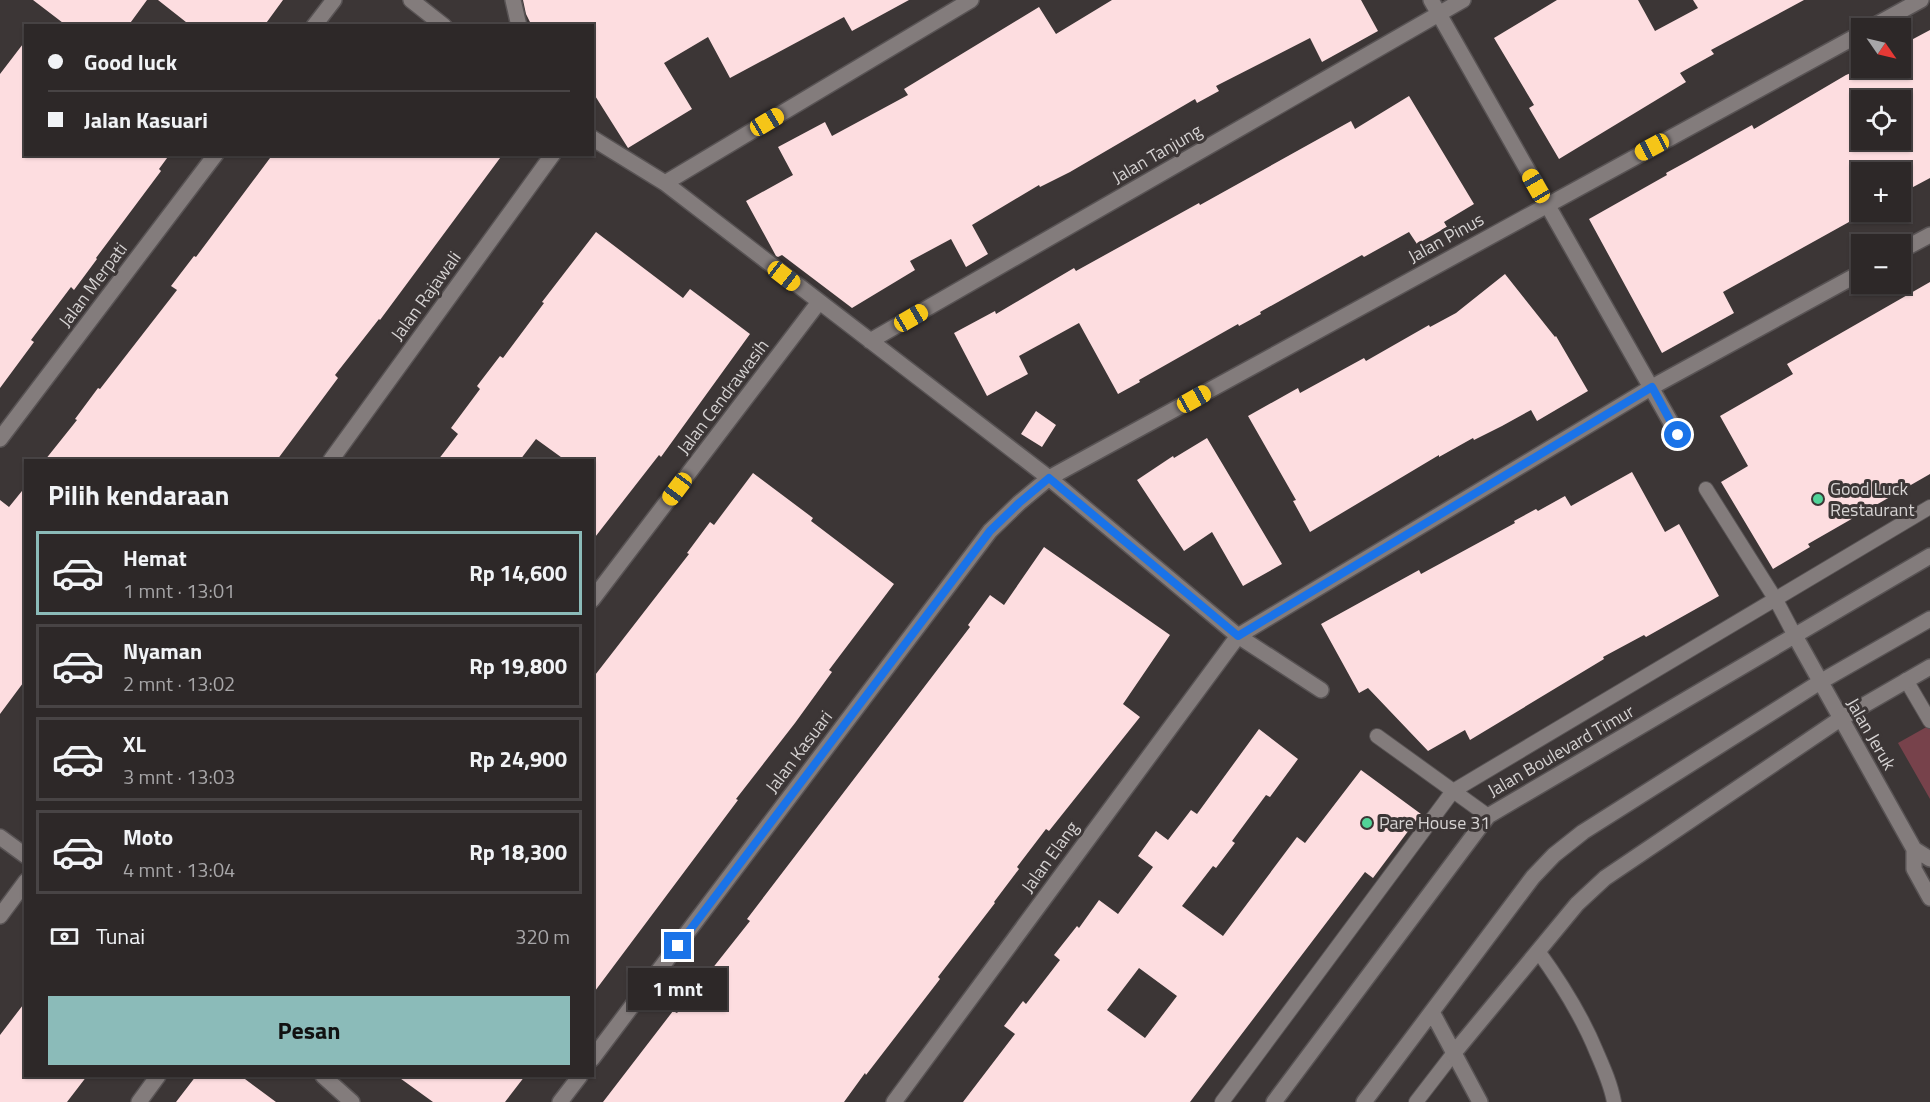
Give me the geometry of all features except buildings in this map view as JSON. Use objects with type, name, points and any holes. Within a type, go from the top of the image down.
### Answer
[{"type":"street","points":[[316,24],[334,0]]},
{"type":"street","points":[[411,0],[441,24]]},
{"type":"street","points":[[513,0],[519,24]]},
{"type":"street","points":[[665,183],[971,0]]},
{"type":"street","points":[[1431,0],[1678,435]]},
{"type":"street","name":"Jalan Tanjung","points":[[870,341],[1463,0]]},
{"type":"street","points":[[1888,18],[1921,0]]},
{"type":"street","name":"Jalan Pinus","points":[[1049,478],[1851,39]]},
{"type":"street","points":[[594,139],[665,183],[1049,478],[1238,636],[1321,690]]},
{"type":"street","name":"Jalan Merpati","points":[[0,439],[214,156]]},
{"type":"street","name":"Jalan Rajawali","points":[[332,459],[552,156]]},
{"type":"street","points":[[1911,245],[1930,235]]},
{"type":"street","points":[[1238,636],[1652,387],[1851,278]]},
{"type":"street","name":"Jalan Cendrawasih","points":[[594,597],[819,303]]},
{"type":"street","name":"Jalan Kasuari","points":[[594,1056],[990,531],[1049,478]]},
{"type":"street","name":"Jalan Boulevard Timur","points":[[1274,1102],[1488,816],[1930,556]]},
{"type":"street","points":[[1364,1102],[1533,877],[1554,855],[1583,832],[1820,682],[1930,618]]},
{"type":"street","name":"Jalan Elang","points":[[894,1102],[1238,636]]},
{"type":"street","name":"Jalan Jeruk","points":[[1795,636],[1914,849],[1930,859]]},
{"type":"street","points":[[1452,1054],[1577,904],[1605,878],[1840,719],[1930,667]]},
{"type":"street","points":[[0,837],[24,855]]},
{"type":"street","name":"Jalan Jeruk","points":[[1914,849],[1914,869],[1930,898]]},
{"type":"street","points":[[0,916],[24,884]]},
{"type":"street","points":[[1432,1012],[1452,1054],[1480,1102]]},
{"type":"street","points":[[139,1102],[157,1077]]},
{"type":"street","points":[[324,1077],[351,1102]]},
{"type":"street","points":[[560,1102],[579,1077]]},
{"type":"lane","points":[[1706,489],[1776,600],[1795,636]]},
{"type":"lane","points":[[1222,1102],[1453,791],[1930,507]]},
{"type":"lane","points":[[1906,680],[1930,721]]},
{"type":"lane","points":[[1377,736],[1488,816]]},
{"type":"lane","points":[[1538,951],[1563,985],[1584,1020],[1608,1078],[1614,1102]]},
{"type":"lane","points":[[1416,1102],[1452,1054]]},
{"type":"shaded area","points":[[1930,725],[1930,799],[1898,743]]},
{"type":"place","name":"Good Luck Restaurant","points":[[1818,499]]},
{"type":"place","name":"Pare House 31","points":[[1367,823]]},
{"type":"route","points":[[678,946],[990,531],[1049,478],[1238,636],[1652,387],[1678,435]]}]
